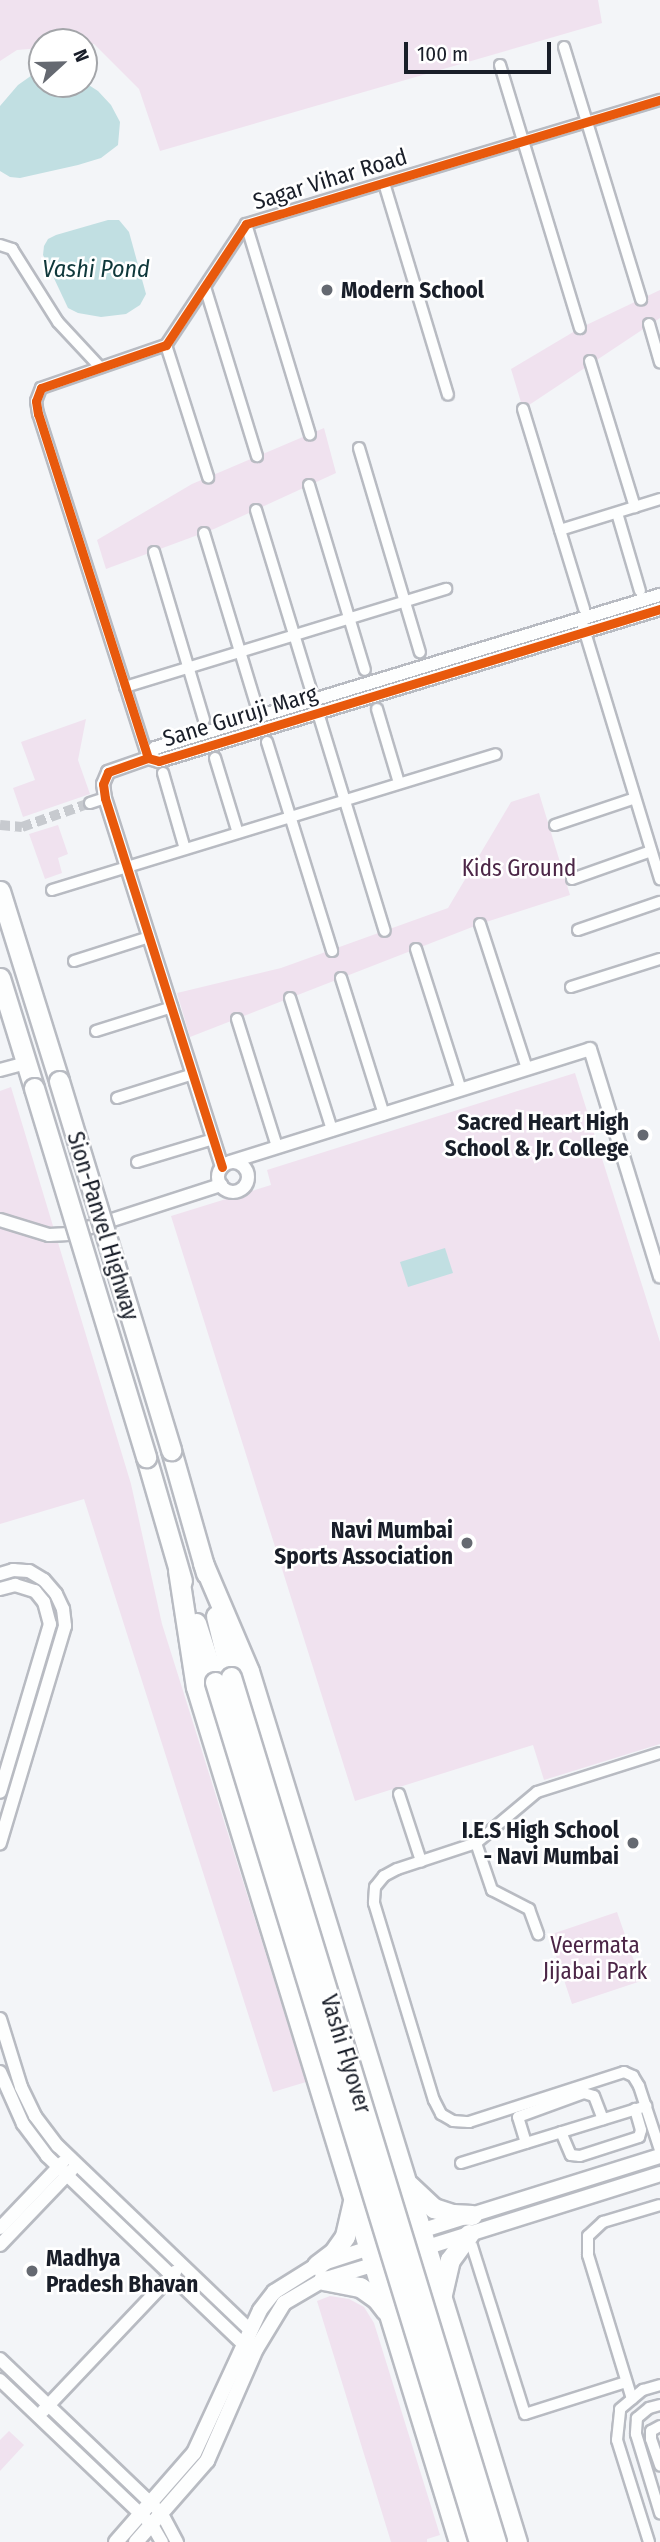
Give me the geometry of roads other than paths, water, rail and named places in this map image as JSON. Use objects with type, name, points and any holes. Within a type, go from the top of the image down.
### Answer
[{"type":"highway","name":"Sion-Panvel Highway","points":[[0,891],[203,1563]]},
{"type":"highway","name":"Sion-Panvel Highway","points":[[0,978],[178,1570]]},
{"type":"highway","name":"Vashi Flyover","points":[[203,1563],[223,1679],[479,2542]]},
{"type":"highway","points":[[203,1563],[249,1671],[517,2542]]},
{"type":"highway","name":"Vashi Flyover","points":[[178,1570],[223,1679],[496,2542]]},
{"type":"highway","points":[[178,1570],[196,1687],[459,2542]]},
{"type":"highway","points":[[406,2182],[435,2208],[453,2214],[471,2232],[450,2260],[443,2279],[442,2298]]},
{"type":"highway","points":[[354,2199],[345,2236],[320,2272],[360,2287],[376,2298],[389,2314]]},
{"type":"main road","points":[[471,2232],[660,2156]]},
{"type":"main road","points":[[116,2542],[151,2515],[207,2461],[244,2345],[260,2310],[274,2292],[320,2272],[424,2239],[471,2232],[660,2174]]},
{"type":"main road","points":[[222,2410],[273,2318],[320,2272]]},
{"type":"main road","points":[[136,2542],[151,2515]]},
{"type":"street","points":[[564,47],[641,299]]},
{"type":"street","points":[[500,65],[580,328]]},
{"type":"street","points":[[658,100],[660,114]]},
{"type":"street","name":"Sagar Vihar Road","points":[[166,345],[246,224],[658,100]]},
{"type":"street","points":[[384,183],[448,395]]},
{"type":"street","points":[[246,224],[310,434]]},
{"type":"street","points":[[0,245],[12,249],[58,322],[100,367]]},
{"type":"street","points":[[205,286],[257,456]]},
{"type":"street","points":[[649,324],[660,362]]},
{"type":"street","points":[[148,758],[36,407],[37,394],[48,384],[166,345],[208,477]]},
{"type":"street","points":[[590,362],[635,507]]},
{"type":"street","points":[[523,409],[660,879]]},
{"type":"street","points":[[359,448],[420,652]]},
{"type":"street","points":[[309,485],[365,670]]},
{"type":"street","points":[[560,530],[660,499]]},
{"type":"street","points":[[256,510],[385,932]]},
{"type":"street","points":[[617,513],[640,591]]},
{"type":"street","points":[[204,533],[256,704]]},
{"type":"street","points":[[153,552],[204,720]]},
{"type":"street","points":[[125,687],[446,589]]},
{"type":"street","name":"Sane Guruji Marg","points":[[105,798],[103,784],[108,772],[148,758],[155,748],[316,706],[660,595]]},
{"type":"street","name":"Sane Guruji Marg","points":[[583,620],[660,609]]},
{"type":"street","points":[[377,709],[399,783]]},
{"type":"street","points":[[267,742],[332,951]]},
{"type":"street","points":[[52,890],[496,754]]},
{"type":"street","points":[[215,758],[238,833]]},
{"type":"street","points":[[163,773],[185,849]]},
{"type":"street","points":[[90,803],[105,798],[213,1139],[226,1165]]},
{"type":"street","points":[[555,825],[635,798]]},
{"type":"street","points":[[572,879],[652,851]]},
{"type":"street","points":[[578,930],[660,902]]},
{"type":"street","points":[[480,924],[527,1069]]},
{"type":"street","points":[[74,961],[149,937]]},
{"type":"street","points":[[416,949],[461,1090]]},
{"type":"street","points":[[571,987],[660,959]]},
{"type":"street","points":[[341,978],[384,1114]]},
{"type":"street","points":[[290,998],[332,1130]]},
{"type":"street","points":[[96,1031],[172,1007]]},
{"type":"street","points":[[237,1018],[277,1147]]},
{"type":"street","points":[[221,1185],[219,1176],[226,1165],[590,1049],[659,1270]]},
{"type":"street","points":[[0,1070],[26,1063]]},
{"type":"street","points":[[117,1098],[193,1074]]},
{"type":"street","points":[[137,1162],[213,1139]]},
{"type":"street","points":[[0,1220],[49,1235],[69,1234],[221,1185],[233,1191],[246,1184],[259,1164],[277,1147]]},
{"type":"street","points":[[226,1165],[244,1166],[248,1175],[246,1184]]},
{"type":"street","points":[[0,1574],[13,1570],[29,1571],[44,1580],[64,1609],[65,1626],[0,1843]]},
{"type":"street","points":[[0,1589],[15,1585],[35,1591],[44,1602],[50,1624],[0,1792]]},
{"type":"street","points":[[561,2132],[571,2155],[580,2156],[639,2137],[640,2108],[633,2076],[624,2072],[469,2122],[453,2122],[441,2114],[433,2100],[374,1903],[376,1887],[384,1876],[476,1843],[545,1788],[660,1753]]},
{"type":"street","points":[[399,1794],[421,1861]]},
{"type":"street","points":[[476,1843],[492,1890],[529,1909],[538,1934]]},
{"type":"street","points":[[0,2019],[21,2087],[36,2116],[73,2161],[251,2331]]},
{"type":"street","points":[[0,2072],[23,2124],[62,2172],[244,2345]]},
{"type":"street","points":[[526,2143],[518,2117],[584,2093],[594,2096],[603,2119]]},
{"type":"street","points":[[461,2163],[640,2108]]},
{"type":"street","points":[[640,2108],[660,2150]]},
{"type":"street","points":[[0,2228],[73,2161]]},
{"type":"street","points":[[0,2245],[62,2172]]},
{"type":"street","points":[[632,2399],[588,2255],[588,2236],[603,2222],[660,2205]]},
{"type":"street","points":[[471,2232],[525,2414],[626,2382]]},
{"type":"street","points":[[38,2416],[181,2266]]},
{"type":"street","points":[[0,2359],[48,2405],[177,2542]]},
{"type":"street","points":[[0,2380],[151,2515],[162,2542]]},
{"type":"street","points":[[649,2542],[617,2440],[620,2409],[643,2390],[660,2385]]},
{"type":"street","points":[[637,2418],[660,2405]]},
{"type":"street","points":[[620,2409],[637,2418]]},
{"type":"street","points":[[637,2418],[636,2434],[660,2513]]},
{"type":"street","points":[[660,2426],[651,2431],[660,2465]]},
{"type":"street","points":[[643,2457],[656,2452]]},
{"type":"water","points":[[28,78],[28,98],[98,98],[98,91],[111,105],[120,122],[118,145],[101,158],[20,178],[10,177],[0,171],[0,106]]},
{"type":"water","name":"Vashi Pond","points":[[108,220],[119,220],[129,232],[146,294],[140,305],[126,314],[101,317],[78,313],[68,308],[43,255],[44,246],[48,239],[56,235]]},
{"type":"water","points":[[445,1248],[453,1273],[408,1287],[400,1262]]},
{"type":"tunnel","points":[[0,825],[22,827],[90,803]]},
{"type":"place","name":"Modern School","points":[[327,290]]},
{"type":"place","name":"Sacred Heart High School & Jr. College","points":[[643,1135]]},
{"type":"place","name":"Navi Mumbai Sports Association","points":[[467,1543]]},
{"type":"place","name":"I.E.S High School - Navi Mumbai","points":[[633,1843]]},
{"type":"place","name":"Madhya Pradesh Bhavan","points":[[32,2271]]},
{"type":"park label","name":"Kids Ground","points":[[519,868]]},
{"type":"park label","name":"Veermata Jijabai Park","points":[[595,1958]]}]
